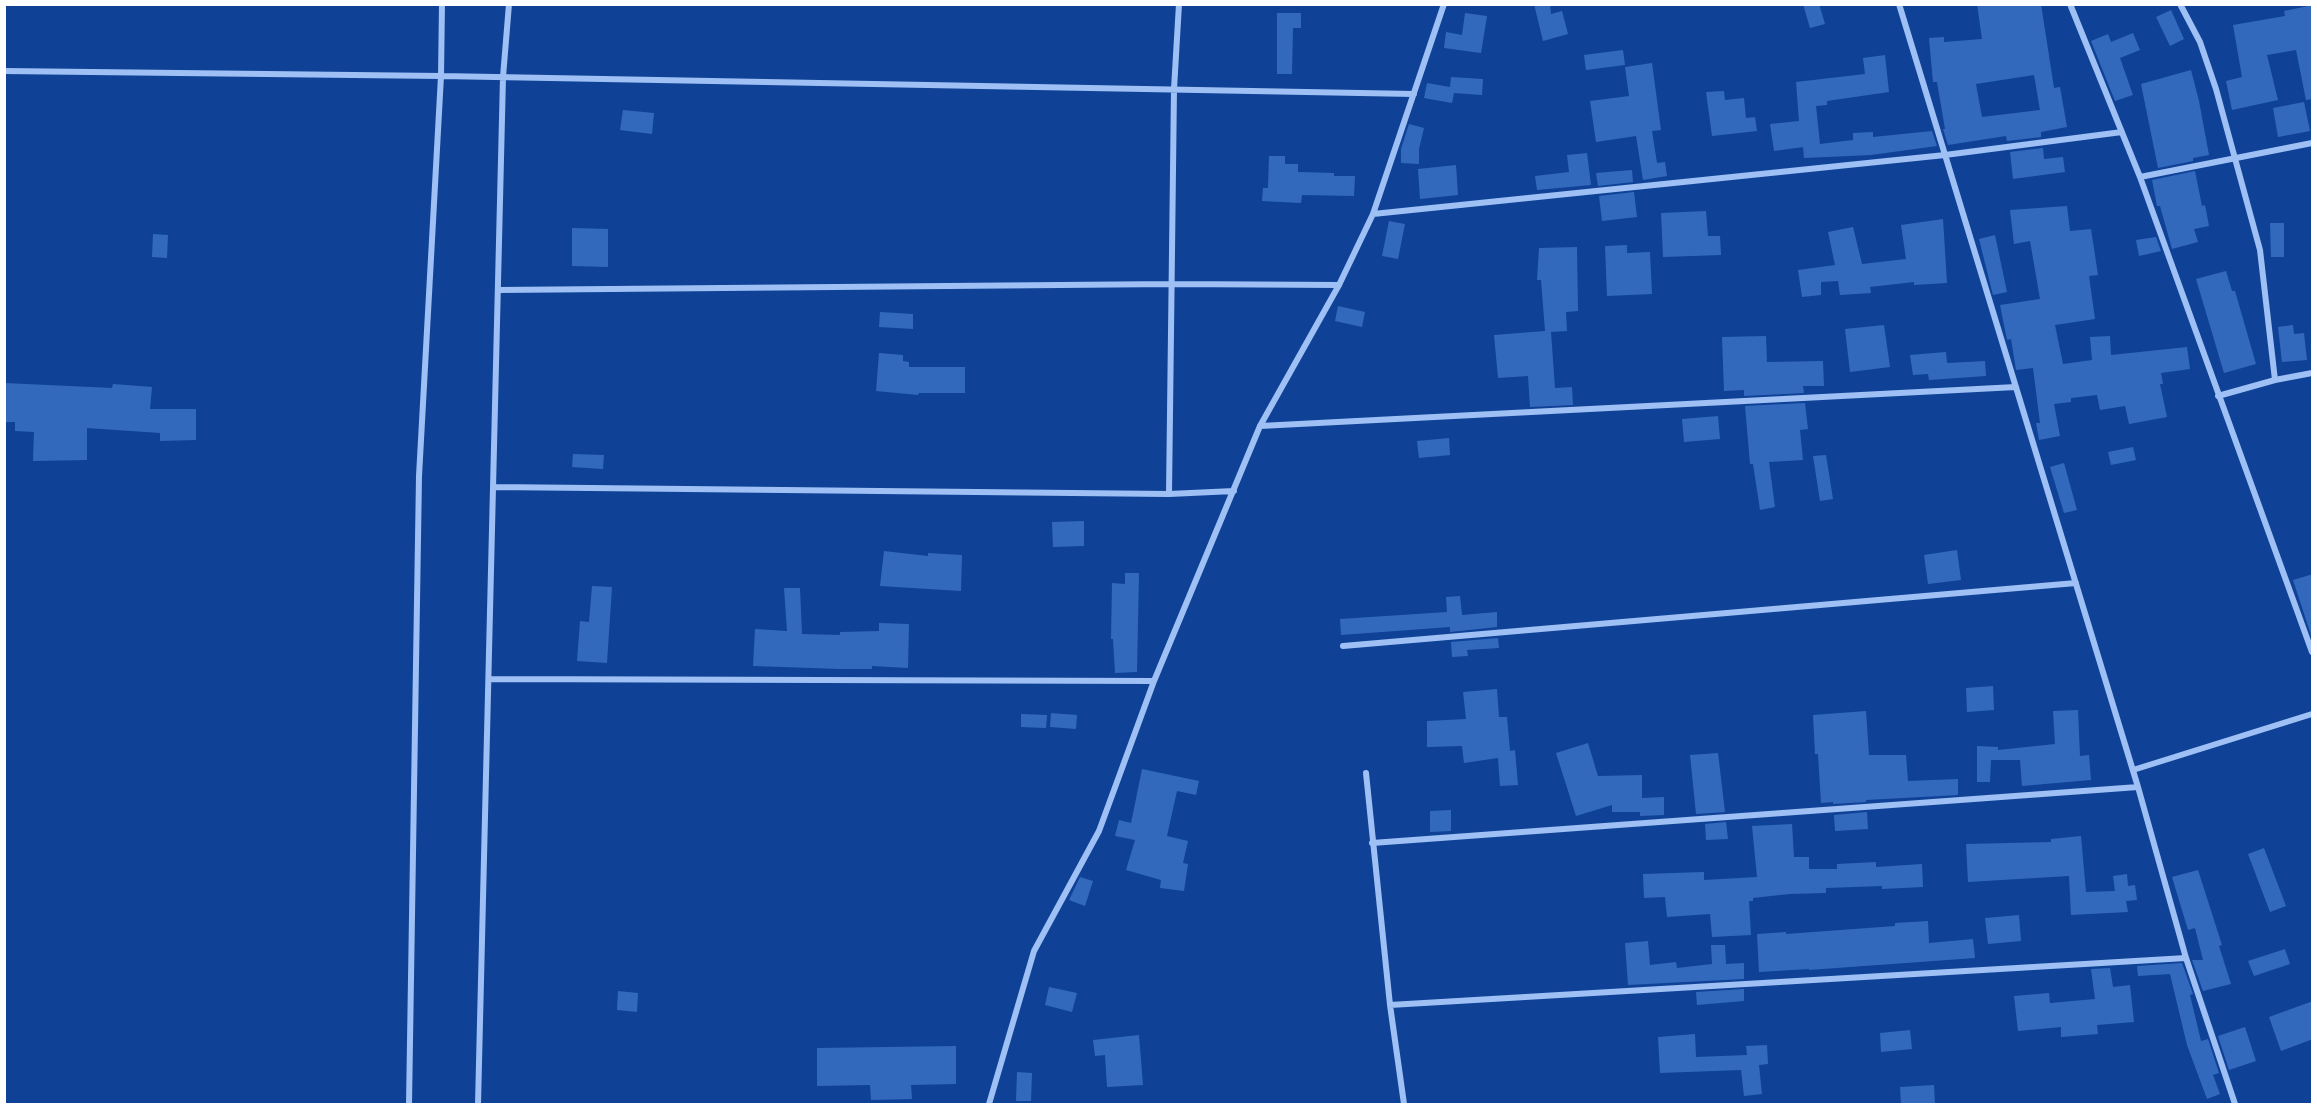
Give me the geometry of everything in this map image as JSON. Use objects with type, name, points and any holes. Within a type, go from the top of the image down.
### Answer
[{"type":"street","points":[[409,1104],[419,476],[441,76],[442,4]]},
{"type":"street","points":[[478,1104],[503,77],[509,4]]},
{"type":"street","points":[[1170,494],[1174,89],[1179,4]]},
{"type":"street","points":[[988,1104],[1034,951],[1099,831],[1154,681],[1260,426],[1339,285],[1373,214],[1444,4]]},
{"type":"street","points":[[1899,4],[2133,770],[2186,958],[2235,1104]]},
{"type":"street","points":[[2070,4],[2140,177],[2313,652]]},
{"type":"street","points":[[2180,4],[2200,42],[2260,250],[2275,380]]},
{"type":"street","points":[[4,71],[503,77],[1414,94]]},
{"type":"street","points":[[1373,214],[1946,155],[2122,132]]},
{"type":"street","points":[[2140,177],[2313,143]]},
{"type":"street","points":[[498,290],[1172,284],[1339,285]]},
{"type":"street","points":[[2218,396],[2275,380],[2313,373]]},
{"type":"street","points":[[1260,426],[2016,387]]},
{"type":"street","points":[[493,487],[1170,494],[1234,491]]},
{"type":"street","points":[[1343,646],[2076,583]]},
{"type":"street","points":[[489,680],[1154,681]]},
{"type":"street","points":[[2133,770],[2313,714]]},
{"type":"street","points":[[1366,773],[1390,1005],[1404,1104]]},
{"type":"street","points":[[1372,843],[2138,787]]},
{"type":"street","points":[[1390,1005],[2186,958]]},
{"type":"building","points":[[1534,4],[1550,4],[1551,14],[1562,11],[1568,34],[1543,41]]},
{"type":"building","points":[[1803,4],[1819,4],[1825,24],[1810,28]]},
{"type":"building","points":[[1977,4],[2041,4],[2054,88],[2060,87],[2067,127],[2041,132],[2041,137],[2007,141],[2006,136],[1948,145],[1943,129],[1945,129],[1937,82],[1933,82],[1929,38],[1944,37],[1944,42],[1982,39]],"holes":[[[2034,75],[2040,110],[1982,117],[1976,84]]]},
{"type":"building","points":[[2313,5],[2313,99],[2306,100],[2296,50],[2267,55],[2278,100],[2232,110],[2226,81],[2242,77],[2233,25],[2285,16],[2284,11]]},
{"type":"building","points":[[2171,10],[2184,39],[2170,46],[2156,17]]},
{"type":"building","points":[[1277,13],[1301,13],[1301,28],[1293,28],[1292,74],[1277,74]]},
{"type":"building","points":[[1465,13],[1487,16],[1481,53],[1444,48],[1446,32],[1462,35]]},
{"type":"building","points":[[2133,33],[2140,50],[2120,58],[2133,95],[2115,101],[2091,41],[2108,34],[2111,42]]},
{"type":"building","points":[[1623,50],[1625,65],[1586,70],[1584,55]]},
{"type":"building","points":[[1885,55],[1889,92],[1827,101],[1827,105],[1816,106],[1820,144],[1853,140],[1853,133],[1873,132],[1873,137],[1932,131],[1937,146],[1871,155],[1804,158],[1803,147],[1774,151],[1770,124],[1799,121],[1796,82],[1865,74],[1863,58]]},
{"type":"building","points":[[1652,63],[1661,130],[1652,131],[1657,163],[1665,162],[1667,176],[1643,180],[1636,136],[1596,142],[1590,101],[1629,96],[1625,67]]},
{"type":"building","points":[[2191,70],[2209,155],[2193,158],[2193,161],[2158,168],[2141,84]]},
{"type":"building","points":[[1451,77],[1483,79],[1482,95],[1454,93],[1452,103],[1424,98],[1427,83],[1450,87]]},
{"type":"building","points":[[1724,91],[1725,100],[1744,98],[1746,118],[1755,117],[1757,131],[1712,136],[1706,92]]},
{"type":"building","points":[[2304,102],[2310,131],[2278,137],[2273,108]]},
{"type":"building","points":[[623,110],[654,113],[652,134],[620,130]]},
{"type":"building","points":[[1409,124],[1424,128],[1419,149],[1419,164],[1401,163],[1401,149]]},
{"type":"building","points":[[2043,148],[2044,159],[2063,157],[2065,172],[2013,179],[2010,152]]},
{"type":"building","points":[[1587,153],[1591,185],[1537,190],[1535,176],[1569,172],[1567,155]]},
{"type":"building","points":[[1269,156],[1285,156],[1285,164],[1298,164],[1298,172],[1355,176],[1354,196],[1302,195],[1301,203],[1262,201],[1263,188],[1268,188]]},
{"type":"building","points":[[1456,165],[1458,195],[1420,199],[1418,169]]},
{"type":"building","points":[[1632,170],[1633,182],[1598,186],[1596,173]]},
{"type":"building","points":[[2195,171],[2202,206],[2205,205],[2209,226],[2194,229],[2198,242],[2172,249],[2160,206],[2157,206],[2152,180]]},
{"type":"building","points":[[1634,192],[1637,217],[1602,221],[1599,196]]},
{"type":"building","points":[[2067,206],[2070,231],[2091,229],[2098,275],[2089,276],[2095,319],[2055,325],[2063,364],[2092,360],[2090,337],[2110,336],[2111,355],[2187,347],[2190,369],[2161,373],[2163,384],[2160,384],[2167,417],[2129,424],[2125,406],[2100,410],[2097,395],[2071,398],[2071,402],[2054,404],[2060,436],[2039,440],[2036,423],[2040,423],[2033,368],[2016,370],[2011,339],[2007,340],[2000,305],[2040,299],[2030,241],[2014,244],[2010,210]]},
{"type":"building","points":[[1706,211],[1708,236],[1720,236],[1721,255],[1663,257],[1661,213]]},
{"type":"building","points":[[1943,219],[1947,283],[1914,285],[1914,282],[1870,287],[1871,293],[1840,295],[1838,281],[1821,282],[1821,295],[1802,297],[1798,270],[1835,265],[1828,232],[1853,227],[1862,264],[1906,259],[1901,225]]},
{"type":"building","points":[[1389,221],[1405,224],[1398,259],[1382,256]]},
{"type":"building","points":[[2270,223],[2284,223],[2284,257],[2271,257]]},
{"type":"building","points":[[572,228],[608,229],[608,267],[572,266]]},
{"type":"building","points":[[153,234],[168,235],[167,258],[152,257]]},
{"type":"building","points":[[1995,235],[2007,292],[1993,295],[1979,239]]},
{"type":"building","points":[[2156,237],[2161,251],[2139,256],[2136,240]]},
{"type":"building","points":[[1627,245],[1627,253],[1650,252],[1652,294],[1607,296],[1605,246]]},
{"type":"building","points":[[1577,247],[1578,311],[1566,312],[1567,331],[1551,332],[1555,388],[1572,387],[1573,405],[1530,407],[1528,376],[1498,378],[1494,335],[1545,331],[1541,280],[1537,280],[1539,248]]},
{"type":"building","points":[[2226,271],[2232,291],[2235,291],[2256,364],[2224,373],[2196,279]]},
{"type":"building","points":[[1338,306],[1365,312],[1362,327],[1335,321]]},
{"type":"building","points":[[880,312],[913,314],[913,329],[879,327]]},
{"type":"building","points":[[1884,325],[1890,367],[1850,372],[1845,329]]},
{"type":"building","points":[[2293,325],[2294,334],[2304,333],[2307,360],[2282,362],[2278,327]]},
{"type":"building","points":[[1766,336],[1767,362],[1823,361],[1824,386],[1803,386],[1804,393],[1744,396],[1744,390],[1724,391],[1722,337]]},
{"type":"building","points":[[1946,352],[1947,363],[1985,361],[1986,376],[1929,380],[1928,374],[1913,375],[1910,355]]},
{"type":"building","points":[[879,353],[903,355],[903,361],[909,362],[909,367],[965,367],[965,393],[919,393],[918,395],[876,391]]},
{"type":"building","points":[[4,383],[112,388],[113,384],[152,387],[150,409],[196,409],[196,440],[160,441],[160,433],[87,428],[87,460],[33,461],[34,432],[15,431],[15,422],[4,422]]},
{"type":"building","points":[[1805,403],[1808,429],[1800,430],[1803,460],[1769,462],[1775,507],[1760,510],[1753,464],[1750,464],[1745,406]]},
{"type":"building","points":[[1718,416],[1720,439],[1684,442],[1682,419]]},
{"type":"building","points":[[1449,438],[1450,455],[1419,458],[1417,441]]},
{"type":"building","points":[[2133,447],[2136,460],[2111,465],[2108,452]]},
{"type":"building","points":[[573,454],[604,455],[603,469],[572,467]]},
{"type":"building","points":[[1826,455],[1833,499],[1820,501],[1813,456]]},
{"type":"building","points":[[2064,463],[2077,510],[2064,513],[2050,467]]},
{"type":"building","points":[[1084,521],[1084,546],[1053,547],[1052,522]]},
{"type":"building","points":[[1957,550],[1961,580],[1928,584],[1924,555]]},
{"type":"building","points":[[884,551],[928,556],[928,553],[962,555],[961,591],[880,586]]},
{"type":"building","points":[[1125,573],[1139,573],[1137,672],[1115,673],[1113,639],[1111,639],[1112,583],[1125,584]]},
{"type":"building","points":[[2313,574],[2313,635],[2311,635],[2293,580]]},
{"type":"building","points":[[592,586],[612,587],[607,663],[577,661],[580,621],[589,622]]},
{"type":"building","points":[[784,588],[800,588],[802,634],[840,635],[840,632],[879,631],[879,623],[909,624],[908,668],[872,666],[872,669],[840,669],[753,666],[755,629],[787,631]]},
{"type":"building","points":[[1460,596],[1462,615],[1497,612],[1497,627],[1450,632],[1450,627],[1341,635],[1340,619],[1447,612],[1446,597]]},
{"type":"building","points":[[1498,638],[1499,648],[1467,650],[1468,656],[1452,657],[1451,642]]},
{"type":"building","points":[[1993,686],[1994,710],[1967,712],[1966,688]]},
{"type":"building","points":[[1497,689],[1499,717],[1507,717],[1510,751],[1515,750],[1518,785],[1500,786],[1498,758],[1464,763],[1462,746],[1427,747],[1427,721],[1466,719],[1463,692]]},
{"type":"building","points":[[2078,710],[2080,756],[2089,755],[2091,780],[2022,786],[2020,760],[1991,760],[1990,782],[1977,782],[1977,746],[1998,747],[1998,750],[2055,744],[2053,711]]},
{"type":"building","points":[[1866,711],[1869,755],[1906,755],[1908,781],[1958,779],[1958,795],[1821,803],[1813,715]]},
{"type":"building","points":[[1051,713],[1077,715],[1076,729],[1050,727]]},
{"type":"building","points":[[1021,714],[1047,715],[1046,728],[1021,727]]},
{"type":"building","points":[[1588,743],[1598,776],[1642,775],[1642,798],[1664,797],[1664,815],[1640,816],[1640,812],[1612,812],[1612,805],[1576,816],[1556,753]]},
{"type":"building","points":[[1718,753],[1725,812],[1696,814],[1690,755]]},
{"type":"building","points":[[1142,769],[1199,781],[1196,795],[1177,791],[1167,836],[1188,841],[1183,863],[1188,864],[1184,891],[1160,888],[1161,880],[1126,870],[1135,840],[1115,836],[1119,820],[1131,823]]},
{"type":"building","points":[[1451,810],[1451,831],[1430,832],[1430,811]]},
{"type":"building","points":[[1867,812],[1868,829],[1835,831],[1834,815]]},
{"type":"building","points":[[1726,822],[1728,839],[1706,840],[1705,824]]},
{"type":"building","points":[[1792,824],[1794,857],[1809,857],[1809,869],[1837,869],[1837,864],[1876,862],[1876,867],[1922,864],[1923,887],[1826,888],[1826,893],[1753,898],[1753,901],[1749,901],[1751,935],[1712,937],[1710,914],[1667,917],[1665,897],[1644,898],[1643,874],[1704,872],[1704,880],[1757,877],[1752,826]]},
{"type":"building","points":[[2081,836],[2086,892],[2115,891],[2113,876],[2127,874],[2128,886],[2135,885],[2137,900],[2126,901],[2128,912],[2071,915],[2069,876],[1968,882],[1966,844],[2051,842],[2051,839]]},
{"type":"building","points":[[2264,848],[2286,906],[2270,912],[2248,854]]},
{"type":"building","points":[[2198,870],[2222,945],[2219,946],[2231,984],[2203,991],[2192,960],[2203,960],[2195,928],[2188,930],[2172,877]]},
{"type":"building","points":[[1080,877],[1093,881],[1085,906],[1069,900]]},
{"type":"building","points":[[2019,915],[2021,941],[1988,944],[1985,918]]},
{"type":"building","points":[[1928,921],[1929,943],[1973,939],[1975,958],[1759,972],[1757,934],[1895,926],[1895,923]]},
{"type":"building","points":[[1648,941],[1650,965],[1676,962],[1677,968],[1712,964],[1711,945],[1725,945],[1726,964],[1744,963],[1744,979],[1628,985],[1625,943]]},
{"type":"building","points":[[2285,949],[2290,964],[2254,976],[2248,961]]},
{"type":"building","points":[[2182,963],[2193,994],[2190,995],[2201,1041],[2208,1039],[2219,1073],[2213,1075],[2220,1094],[2207,1099],[2187,1045],[2170,974],[2138,976],[2137,966]]},
{"type":"building","points":[[2110,968],[2113,987],[2130,985],[2134,1022],[2097,1025],[2098,1034],[2061,1037],[2061,1027],[2018,1031],[2014,996],[2049,993],[2050,1003],[2095,999],[2091,969]]},
{"type":"building","points":[[1049,987],[1077,993],[1072,1012],[1045,1005]]},
{"type":"building","points":[[1744,989],[1744,1001],[1697,1005],[1696,992]]},
{"type":"building","points":[[618,991],[638,993],[637,1012],[617,1010]]},
{"type":"building","points":[[2313,1001],[2313,1039],[2281,1051],[2269,1017]]},
{"type":"building","points":[[2245,1027],[2256,1061],[2229,1070],[2218,1036]]},
{"type":"building","points":[[1910,1030],[1912,1049],[1881,1052],[1880,1033]]},
{"type":"building","points":[[1695,1034],[1696,1057],[1747,1055],[1746,1046],[1767,1045],[1768,1064],[1759,1065],[1762,1094],[1744,1096],[1741,1070],[1660,1073],[1658,1037]]},
{"type":"building","points":[[1139,1035],[1143,1085],[1107,1087],[1105,1055],[1095,1056],[1093,1040]]},
{"type":"building","points":[[956,1046],[956,1084],[911,1085],[912,1099],[871,1100],[870,1085],[817,1086],[817,1048]]},
{"type":"building","points":[[1017,1072],[1032,1073],[1031,1101],[1016,1101]]},
{"type":"building","points":[[1934,1085],[1935,1104],[1901,1104],[1900,1087]]}]
